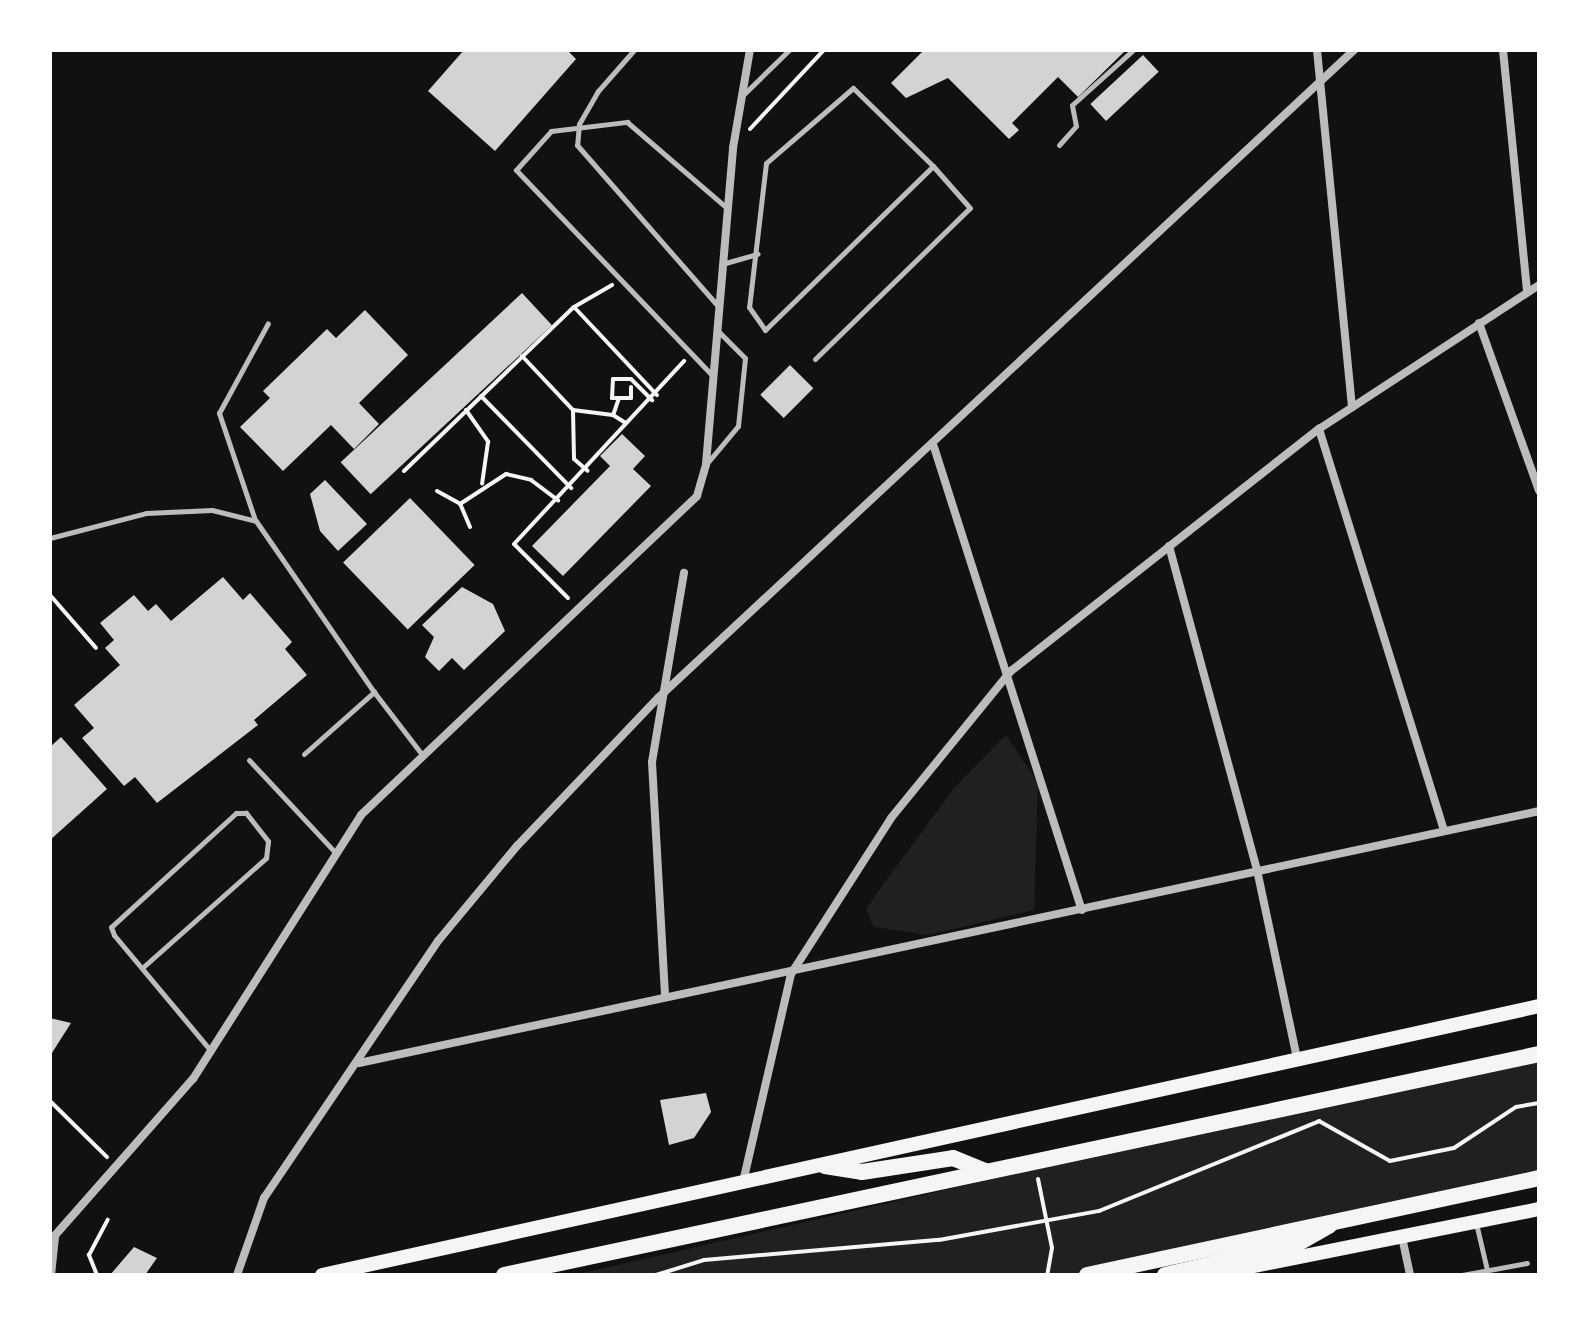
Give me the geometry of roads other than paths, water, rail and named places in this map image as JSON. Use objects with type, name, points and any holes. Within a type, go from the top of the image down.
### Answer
[{"type":"highway","points":[[504,1275],[1539,1054]]},
{"type":"highway","points":[[825,1166],[862,1172],[953,1158],[986,1171]]},
{"type":"highway","points":[[1087,1275],[1539,1178]]},
{"type":"highway","points":[[1165,1275],[1295,1245],[1337,1219]]},
{"type":"main road","points":[[322,1275],[825,1166],[999,1120],[1539,1006]]},
{"type":"main road","points":[[1209,1275],[1242,1272],[1539,1209]]},
{"type":"street","points":[[51,1275],[53,1238],[117,1167],[211,1051],[334,851],[420,752],[688,506],[706,464],[716,304],[733,148],[750,50]]},
{"type":"street","points":[[1317,50],[1323,79],[1352,407]]},
{"type":"street","points":[[237,1275],[264,1198],[438,941],[658,698],[934,447],[1354,50]]},
{"type":"street","points":[[1503,50],[1527,291]]},
{"type":"street","points":[[742,1182],[791,974],[891,818],[1011,671],[1319,429],[1539,285]]},
{"type":"street","points":[[1479,323],[1539,491]]},
{"type":"street","points":[[1319,429],[1443,828]]},
{"type":"street","points":[[934,447],[1011,671],[1082,910]]},
{"type":"street","points":[[1169,546],[1257,870],[1297,1058]]},
{"type":"street","points":[[665,995],[652,762],[658,698],[684,573]]},
{"type":"street","points":[[358,1063],[665,995],[791,974],[1443,828],[1539,811]]},
{"type":"street","points":[[1402,1237],[1410,1275]]},
{"type":"lane","points":[[634,50],[579,124],[577,145],[716,304]]},
{"type":"lane","points":[[743,94],[789,50]]},
{"type":"lane","points":[[1059,145],[1076,126],[1072,105],[1133,50]]},
{"type":"lane","points":[[815,359],[969,212],[933,166],[856,90],[844,89],[766,163],[758,254],[749,307],[765,330],[933,166]]},
{"type":"lane","points":[[710,373],[516,173],[549,132],[579,124],[635,124],[727,208]]},
{"type":"lane","points":[[721,265],[758,254]]},
{"type":"lane","points":[[268,323],[219,413],[256,521],[374,692],[420,752]]},
{"type":"lane","points":[[706,464],[738,426],[745,358],[714,328]]},
{"type":"lane","points":[[50,538],[146,513],[212,510],[256,521]]},
{"type":"lane","points":[[304,754],[374,692]]},
{"type":"lane","points":[[249,760],[334,851]]},
{"type":"lane","points":[[142,968],[266,858],[268,841],[246,813],[236,813],[114,921],[114,935],[211,1051]]},
{"type":"lane","points":[[1476,1222],[1487,1270]]},
{"type":"lane","points":[[1462,1275],[1527,1263]]}]
